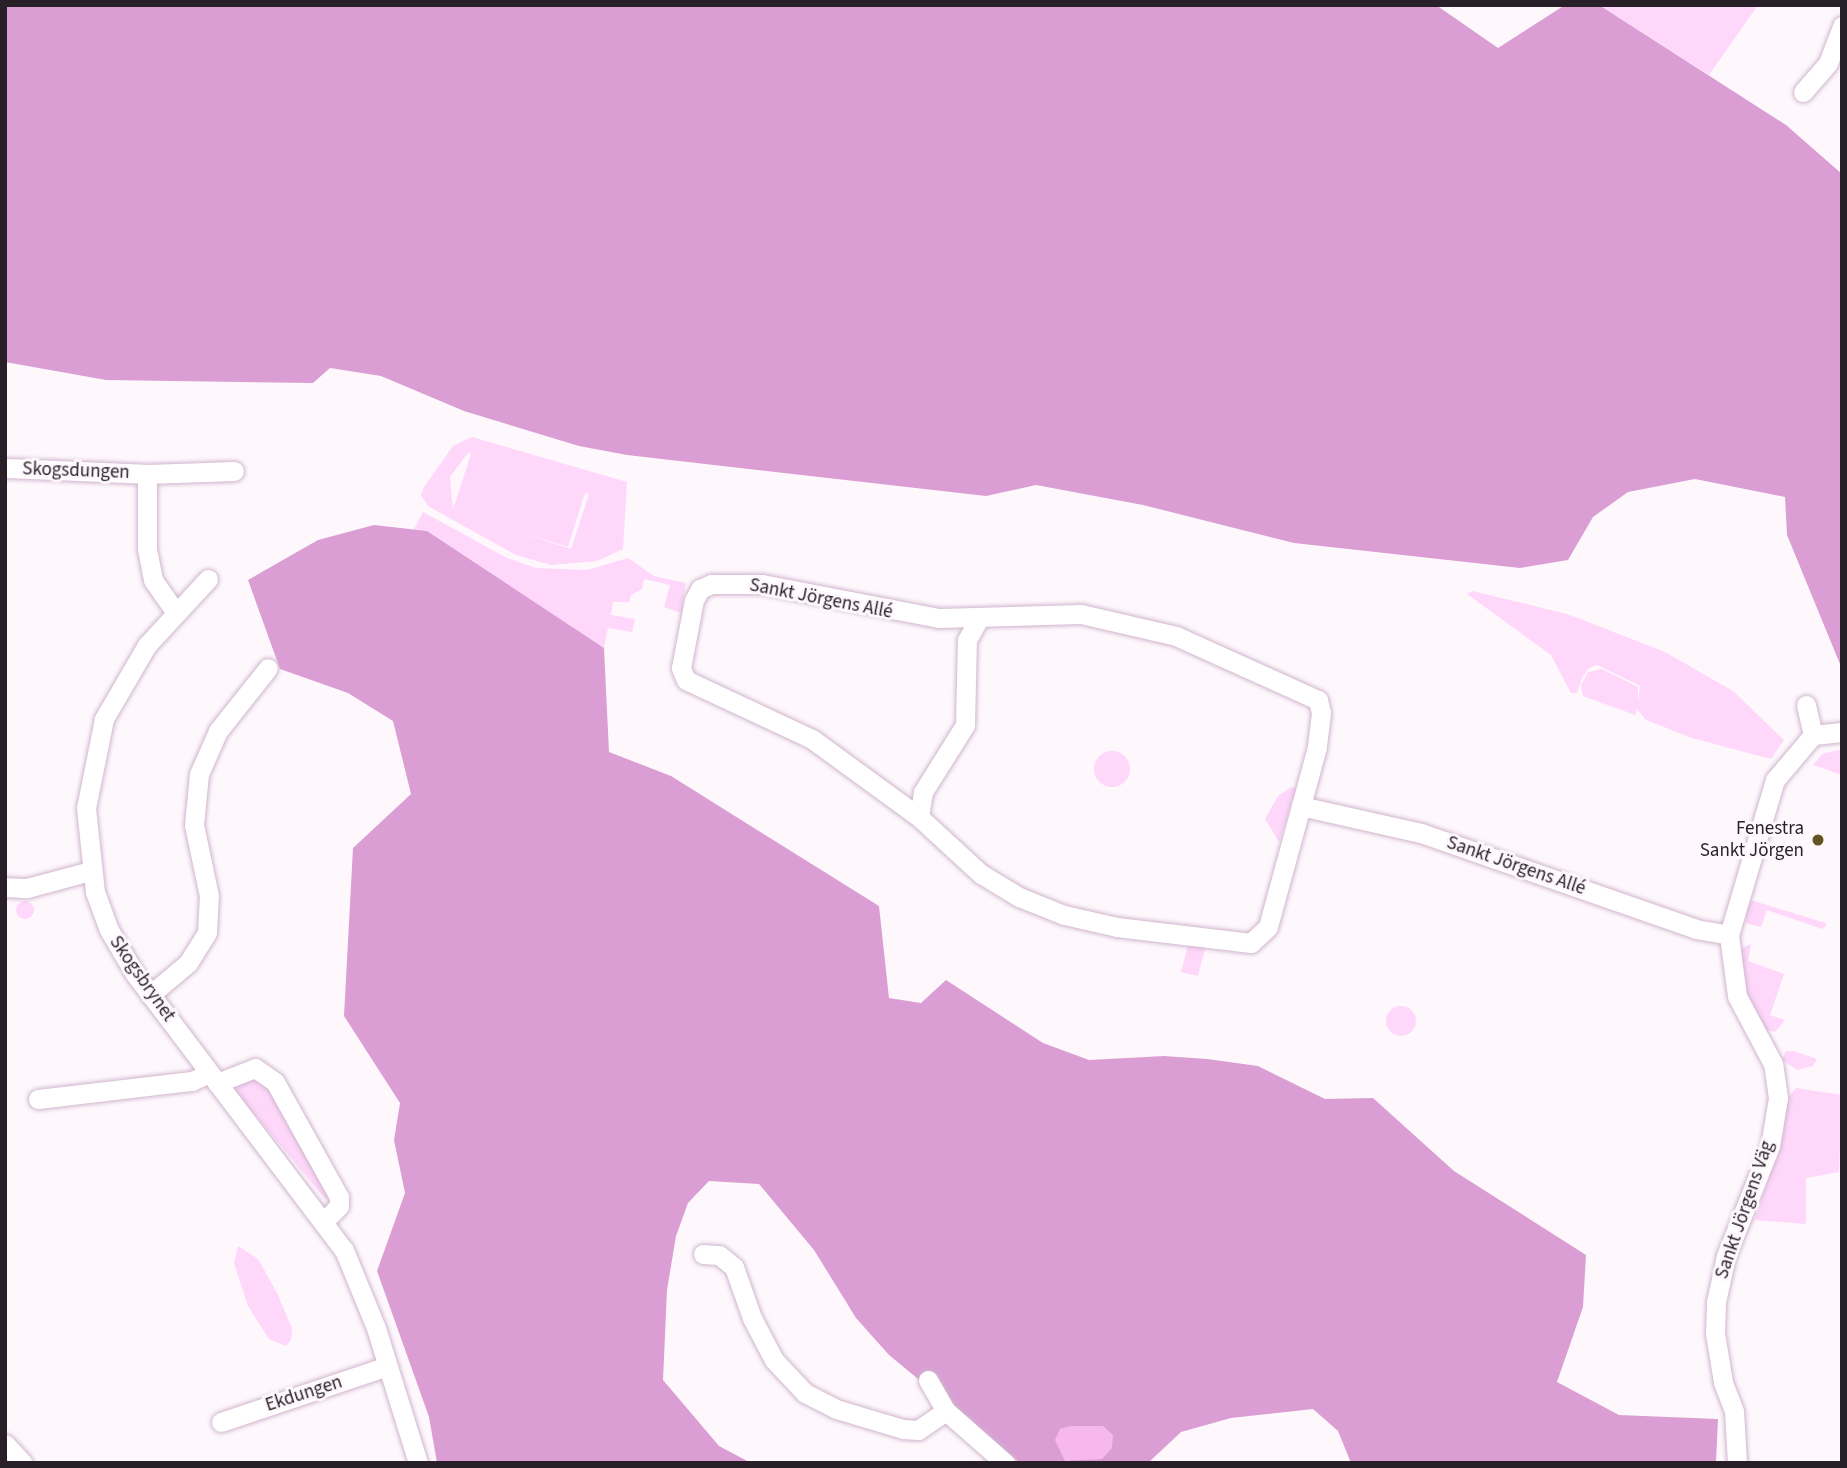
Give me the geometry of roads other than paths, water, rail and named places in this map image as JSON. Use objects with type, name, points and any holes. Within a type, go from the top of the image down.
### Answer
[{"type":"street","points":[[1803,92],[1828,63],[1842,26]]},
{"type":"street","name":"Skogsdungen","points":[[5,467],[147,474],[234,471]]},
{"type":"street","name":"Skogsdungen","points":[[147,474],[148,552],[153,580],[174,611]]},
{"type":"street","name":"Skogsbrynet","points":[[208,579],[174,611],[132,667],[104,719],[86,808],[90,871],[109,930],[150,995],[324,1221],[363,1290],[418,1463]]},
{"type":"street","name":"Sankt Jörgens Allé","points":[[711,584],[762,584],[902,614],[952,619],[979,618],[1042,613],[1117,619],[1202,646],[1318,700],[1321,713],[1317,747],[1268,927],[1251,943],[1100,925],[1043,907],[981,874],[919,817],[813,738],[686,680],[681,668],[694,600],[700,589],[711,584]]},
{"type":"street","points":[[919,817],[923,792],[965,725],[967,639],[979,618]]},
{"type":"street","points":[[952,619],[967,639]]},
{"type":"street","points":[[150,995],[188,963],[207,932],[209,896],[194,837],[197,783],[218,731],[268,668]]},
{"type":"street","points":[[1806,705],[1813,735],[1842,732]]},
{"type":"street","name":"Sankt Jörgens Väg","points":[[1737,1463],[1734,1410],[1723,1382],[1715,1333],[1716,1302],[1726,1256],[1770,1146],[1778,1098],[1773,1064],[1737,996],[1729,935],[1775,780],[1813,735]]},
{"type":"street","points":[[901,803],[923,792]]},
{"type":"street","name":"Sankt Jörgens Allé","points":[[1301,806],[1421,833],[1696,929],[1729,935]]},
{"type":"street","points":[[5,887],[27,888],[90,871]]},
{"type":"street","points":[[37,1099],[213,1078],[255,1068],[275,1082],[339,1197],[339,1206],[324,1221]]},
{"type":"street","points":[[703,1254],[719,1255],[734,1266],[752,1318],[774,1360],[805,1393],[836,1409],[903,1429],[918,1430],[946,1411]]},
{"type":"street","name":"Ekdungen","points":[[221,1422],[387,1366]]},
{"type":"street","points":[[928,1380],[946,1411],[1005,1463]]},
{"type":"street","points":[[5,1444],[23,1463]]},
{"type":"place","name":"Fenestra Sankt Jörgen","points":[[1818,840]]}]
